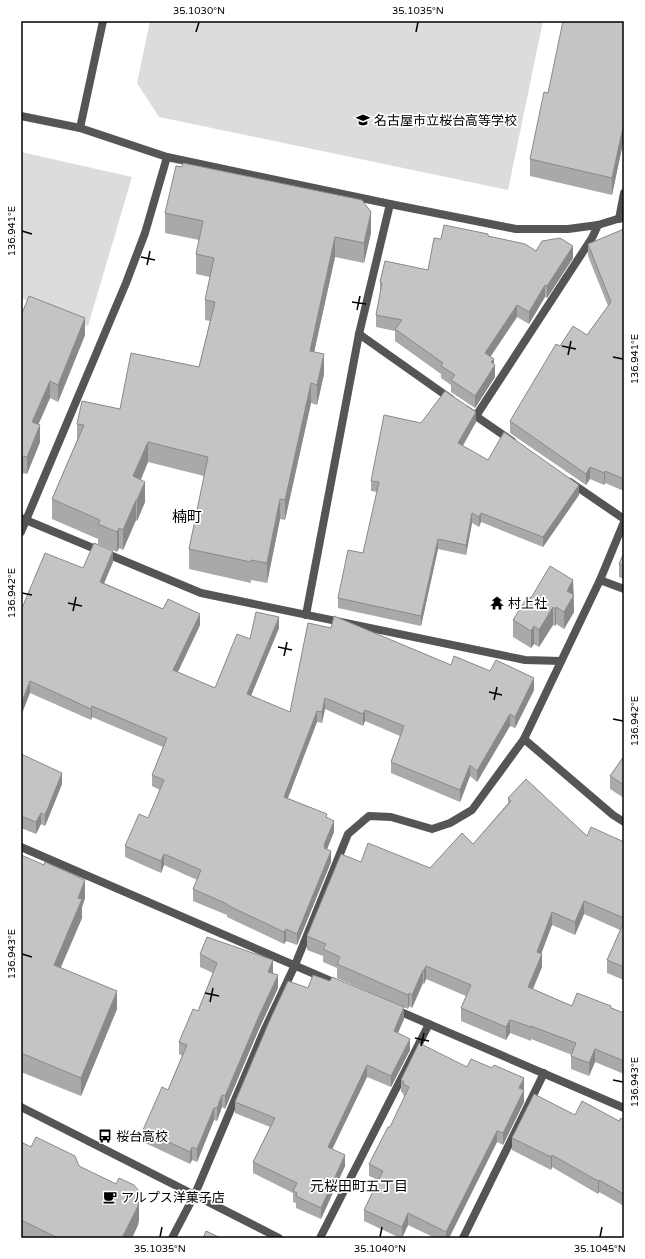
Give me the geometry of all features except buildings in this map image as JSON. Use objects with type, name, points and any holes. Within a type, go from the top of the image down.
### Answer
[{"type":"street","points":[[80,128],[103,21]]},
{"type":"street","points":[[21,116],[80,128],[167,157],[516,229],[568,229],[598,226],[621,218],[624,193]]},
{"type":"street","points":[[21,532],[23,519],[126,282],[145,233],[167,157]]},
{"type":"street","points":[[306,615],[359,334],[390,204]]},
{"type":"street","points":[[476,416],[592,238],[598,226]]},
{"type":"street","points":[[359,334],[521,448]]},
{"type":"street","points":[[172,1238],[195,1194],[264,1031],[295,965],[348,834],[369,816],[391,817],[432,829],[450,823],[472,810],[524,739],[600,580],[624,521],[566,479]]},
{"type":"street","points":[[23,519],[201,593],[525,660],[562,661]]},
{"type":"street","points":[[600,580],[624,589]]},
{"type":"street","points":[[524,739],[613,816],[624,822]]},
{"type":"street","points":[[21,847],[350,989]]},
{"type":"street","points":[[385,1004],[624,1108]]},
{"type":"street","points":[[320,1238],[428,1024]]},
{"type":"street","points":[[463,1238],[544,1073]]},
{"type":"street","points":[[21,1107],[195,1194],[279,1238]]},
{"type":"shaded area","name":"名古屋市立桜台高等学校","points":[[150,21],[543,21],[508,190],[159,117],[137,83]]},
{"type":"shaded area","points":[[21,152],[132,177],[88,326],[21,298]]},
{"type":"place","name":"名古屋市立桜台高等学校","points":[[363,120]]},
{"type":"place","name":"村上社","points":[[497,603]]},
{"type":"place","name":"桜台高校","points":[[105,1136]]},
{"type":"place","name":"アルプス洋菓子店","points":[[110,1197]]},
{"type":"district","name":"楠町","points":[[187,517]]},
{"type":"district","name":"元桜田町五丁目","points":[[359,1186]]}]
